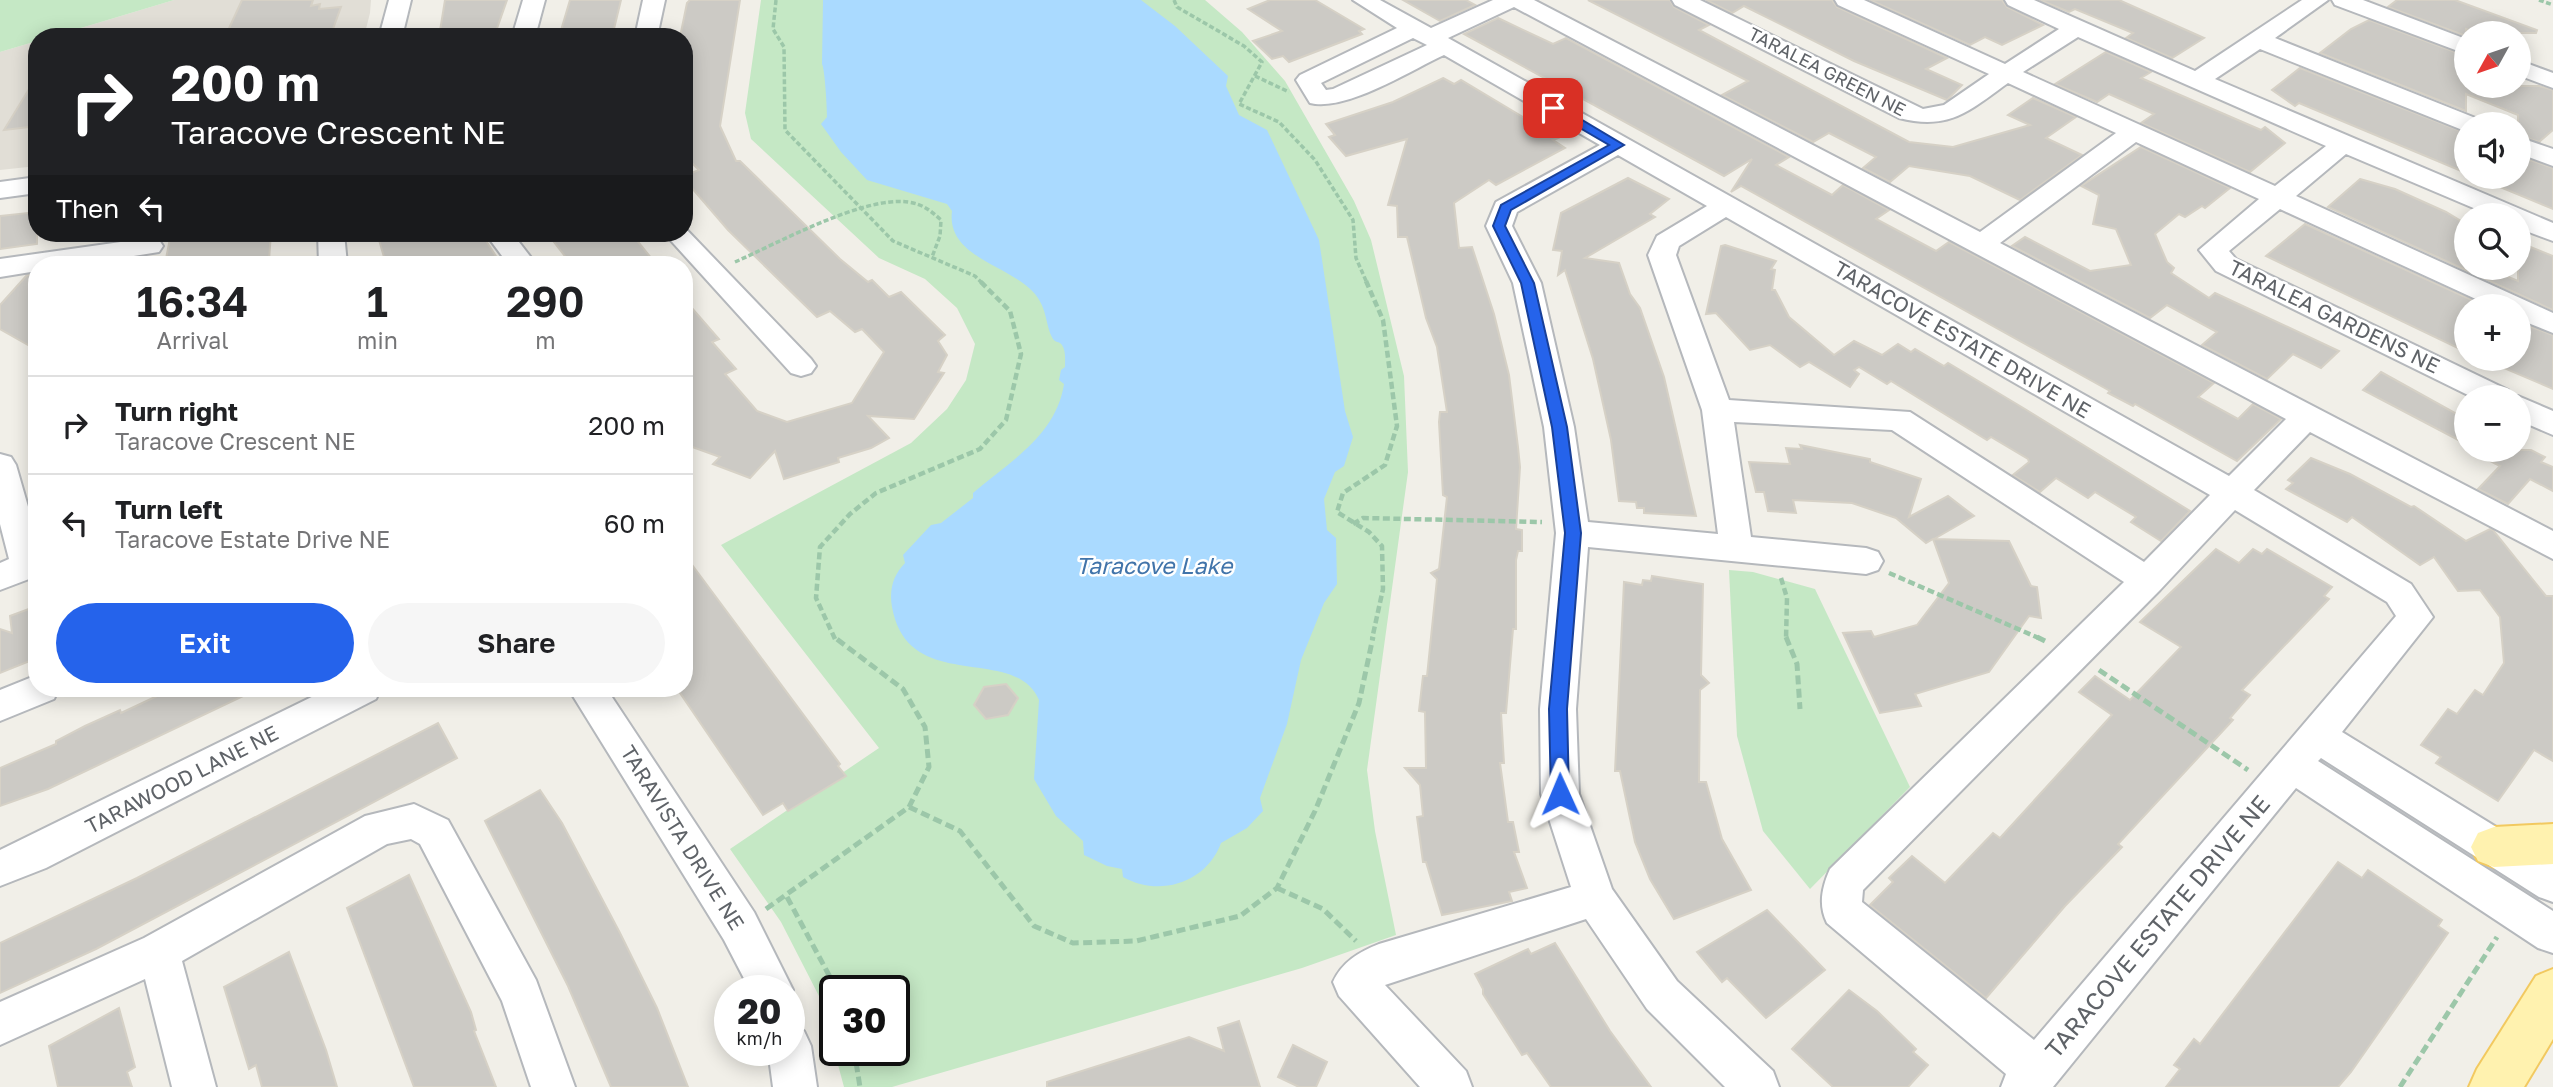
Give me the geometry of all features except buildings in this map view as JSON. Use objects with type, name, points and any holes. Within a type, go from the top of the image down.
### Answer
[{"type":"main road","points":[[2494,847],[2553,844]]},
{"type":"main road","points":[[2495,1087],[2553,993]]},
{"type":"street","points":[[392,28],[400,0]]},
{"type":"street","points":[[526,28],[534,0]]},
{"type":"street","points":[[648,28],[654,0]]},
{"type":"street","name":"TARACOVE ESTATE DRIVE NE","points":[[1364,0],[2233,493],[2399,593],[2416,618],[2030,1079]]},
{"type":"street","points":[[1429,38],[1511,0]]},
{"type":"street","points":[[1517,0],[2553,547]]},
{"type":"street","name":"TARALEA GREEN NE","points":[[1683,0],[1915,116],[1951,112],[2076,28]]},
{"type":"street","points":[[1846,0],[2489,294]]},
{"type":"street","points":[[2015,0],[2483,203]]},
{"type":"street","points":[[2198,80],[2317,0]]},
{"type":"street","points":[[2343,0],[2454,42]]},
{"type":"street","points":[[2256,39],[2454,118]]},
{"type":"street","points":[[2531,72],[2553,80]]},
{"type":"street","points":[[1981,244],[2134,132]]},
{"type":"street","name":"TARALEA GARDENS NE","points":[[2343,144],[2213,250],[2225,265],[2472,385]]},
{"type":"street","points":[[1618,145],[1505,208],[1499,226],[1527,283],[1559,427],[1573,533],[1558,709],[1560,794],[1595,898],[1662,995],[1757,1087]]},
{"type":"street","points":[[2531,149],[2553,158]]},
{"type":"street","points":[[0,190],[28,186]]},
{"type":"street","points":[[1726,206],[1667,242],[1662,255],[1717,410],[1737,548]]},
{"type":"street","points":[[2531,224],[2553,233]]},
{"type":"street","points":[[505,242],[516,256]]},
{"type":"street","points":[[685,242],[801,366]]},
{"type":"street","points":[[89,256],[149,248]]},
{"type":"street","points":[[0,268],[28,264]]},
{"type":"street","points":[[693,280],[713,272]]},
{"type":"street","points":[[2531,314],[2553,324]]},
{"type":"street","points":[[1717,410],[1899,421],[2148,581]]},
{"type":"street","points":[[2531,413],[2553,424]]},
{"type":"street","points":[[2030,1079],[1842,910],[1844,882],[2148,581],[2306,417]]},
{"type":"street","points":[[0,465],[22,568]]},
{"type":"street","points":[[1573,533],[1866,561]]},
{"type":"street","points":[[0,706],[28,694]]},
{"type":"street","name":"TARAVISTA DRIVE NE","points":[[592,697],[739,926],[764,975]]},
{"type":"street","name":"TARAWOOD LANE NE","points":[[0,868],[44,849],[316,699]]},
{"type":"street","points":[[2318,737],[2553,884]]},
{"type":"street","points":[[2294,766],[2553,934]]},
{"type":"street","points":[[0,1024],[159,951],[379,828],[414,821],[434,832],[521,994],[553,1087]]},
{"type":"street","points":[[1450,1087],[1354,982],[1379,964],[1595,898]]},
{"type":"street","points":[[159,951],[194,1087]]},
{"type":"street","points":[[792,1066],[795,1087]]},
{"type":"path","points":[[739,926],[787,897],[909,807],[929,767],[925,727],[903,690],[836,641],[816,598],[820,547],[850,514],[876,493],[979,449],[1006,420],[1021,354],[1010,311],[975,276],[893,241],[858,209],[785,130],[784,47],[774,29],[776,0]]},
{"type":"path","points":[[909,807],[960,831],[1034,926],[1073,943],[1136,941],[1240,916],[1277,888],[1315,811],[1359,703],[1383,589],[1382,546],[1369,533],[1352,525],[1337,512],[1343,493],[1385,465],[1397,426],[1383,320],[1356,258],[1353,220],[1315,160],[1279,122],[1239,104],[1262,62],[1235,41],[1177,7],[1174,0]]},
{"type":"path","points":[[2539,0],[2553,5]]},
{"type":"path","points":[[713,272],[858,209],[891,201],[923,204],[941,220],[940,236],[932,257]]},
{"type":"path","points":[[1352,525],[1363,518],[1558,523],[1573,533]]},
{"type":"path","points":[[1780,574],[1787,597],[1786,642],[1797,664],[1800,709]]},
{"type":"path","points":[[1277,888],[1323,909],[1379,964]]},
{"type":"path","points":[[787,897],[829,975]]},
{"type":"path","points":[[2400,1087],[2497,937]]},
{"type":"path","points":[[857,1066],[860,1087]]},
{"type":"shaded area","points":[[174,0],[371,0],[366,28],[81,28]]},
{"type":"shaded area","points":[[28,44],[28,167],[0,170],[0,52]]},
{"type":"green space","points":[[0,0],[174,0],[81,28],[28,28],[28,44],[0,52]]},
{"type":"green space","points":[[761,0],[1205,0],[1242,32],[1285,81],[1354,201],[1371,240],[1404,376],[1408,472],[1367,770],[1375,831],[1396,935],[1302,968],[892,1087],[844,1087],[838,1066],[910,1066],[910,975],[819,975],[819,996],[781,922],[730,849],[879,748],[721,545],[911,443],[947,409],[966,380],[975,344],[957,308],[925,279],[879,258],[751,139],[745,113]]},
{"type":"green space","points":[[1729,570],[1753,572],[1815,589],[1910,787],[1810,889],[1763,831],[1737,736]]},
{"type":"water","name":"Taracove Lake","points":[[823,0],[1141,0],[1175,26],[1228,76],[1226,86],[1239,115],[1267,130],[1319,240],[1345,411],[1353,437],[1344,466],[1335,472],[1324,499],[1327,530],[1336,538],[1337,584],[1324,603],[1301,660],[1287,724],[1260,798],[1263,811],[1247,828],[1221,843],[1205,868],[1181,882],[1167,886],[1137,883],[1123,877],[1122,869],[1107,866],[1084,855],[1083,841],[1056,816],[1034,779],[1039,700],[1026,683],[1008,674],[939,661],[918,651],[902,634],[892,607],[891,595],[895,578],[905,563],[903,555],[931,525],[941,523],[973,498],[973,493],[1016,458],[1041,433],[1059,402],[1064,384],[1059,380],[1061,370],[1065,367],[1065,353],[1062,345],[1053,339],[1035,294],[1011,275],[969,250],[959,240],[953,227],[952,211],[947,204],[867,180],[841,152],[821,124],[827,117],[822,64]]},
{"type":"route","points":[[1553,108],[1618,145],[1505,208],[1499,226],[1527,283],[1559,427],[1573,533],[1558,709],[1560,794]]}]
